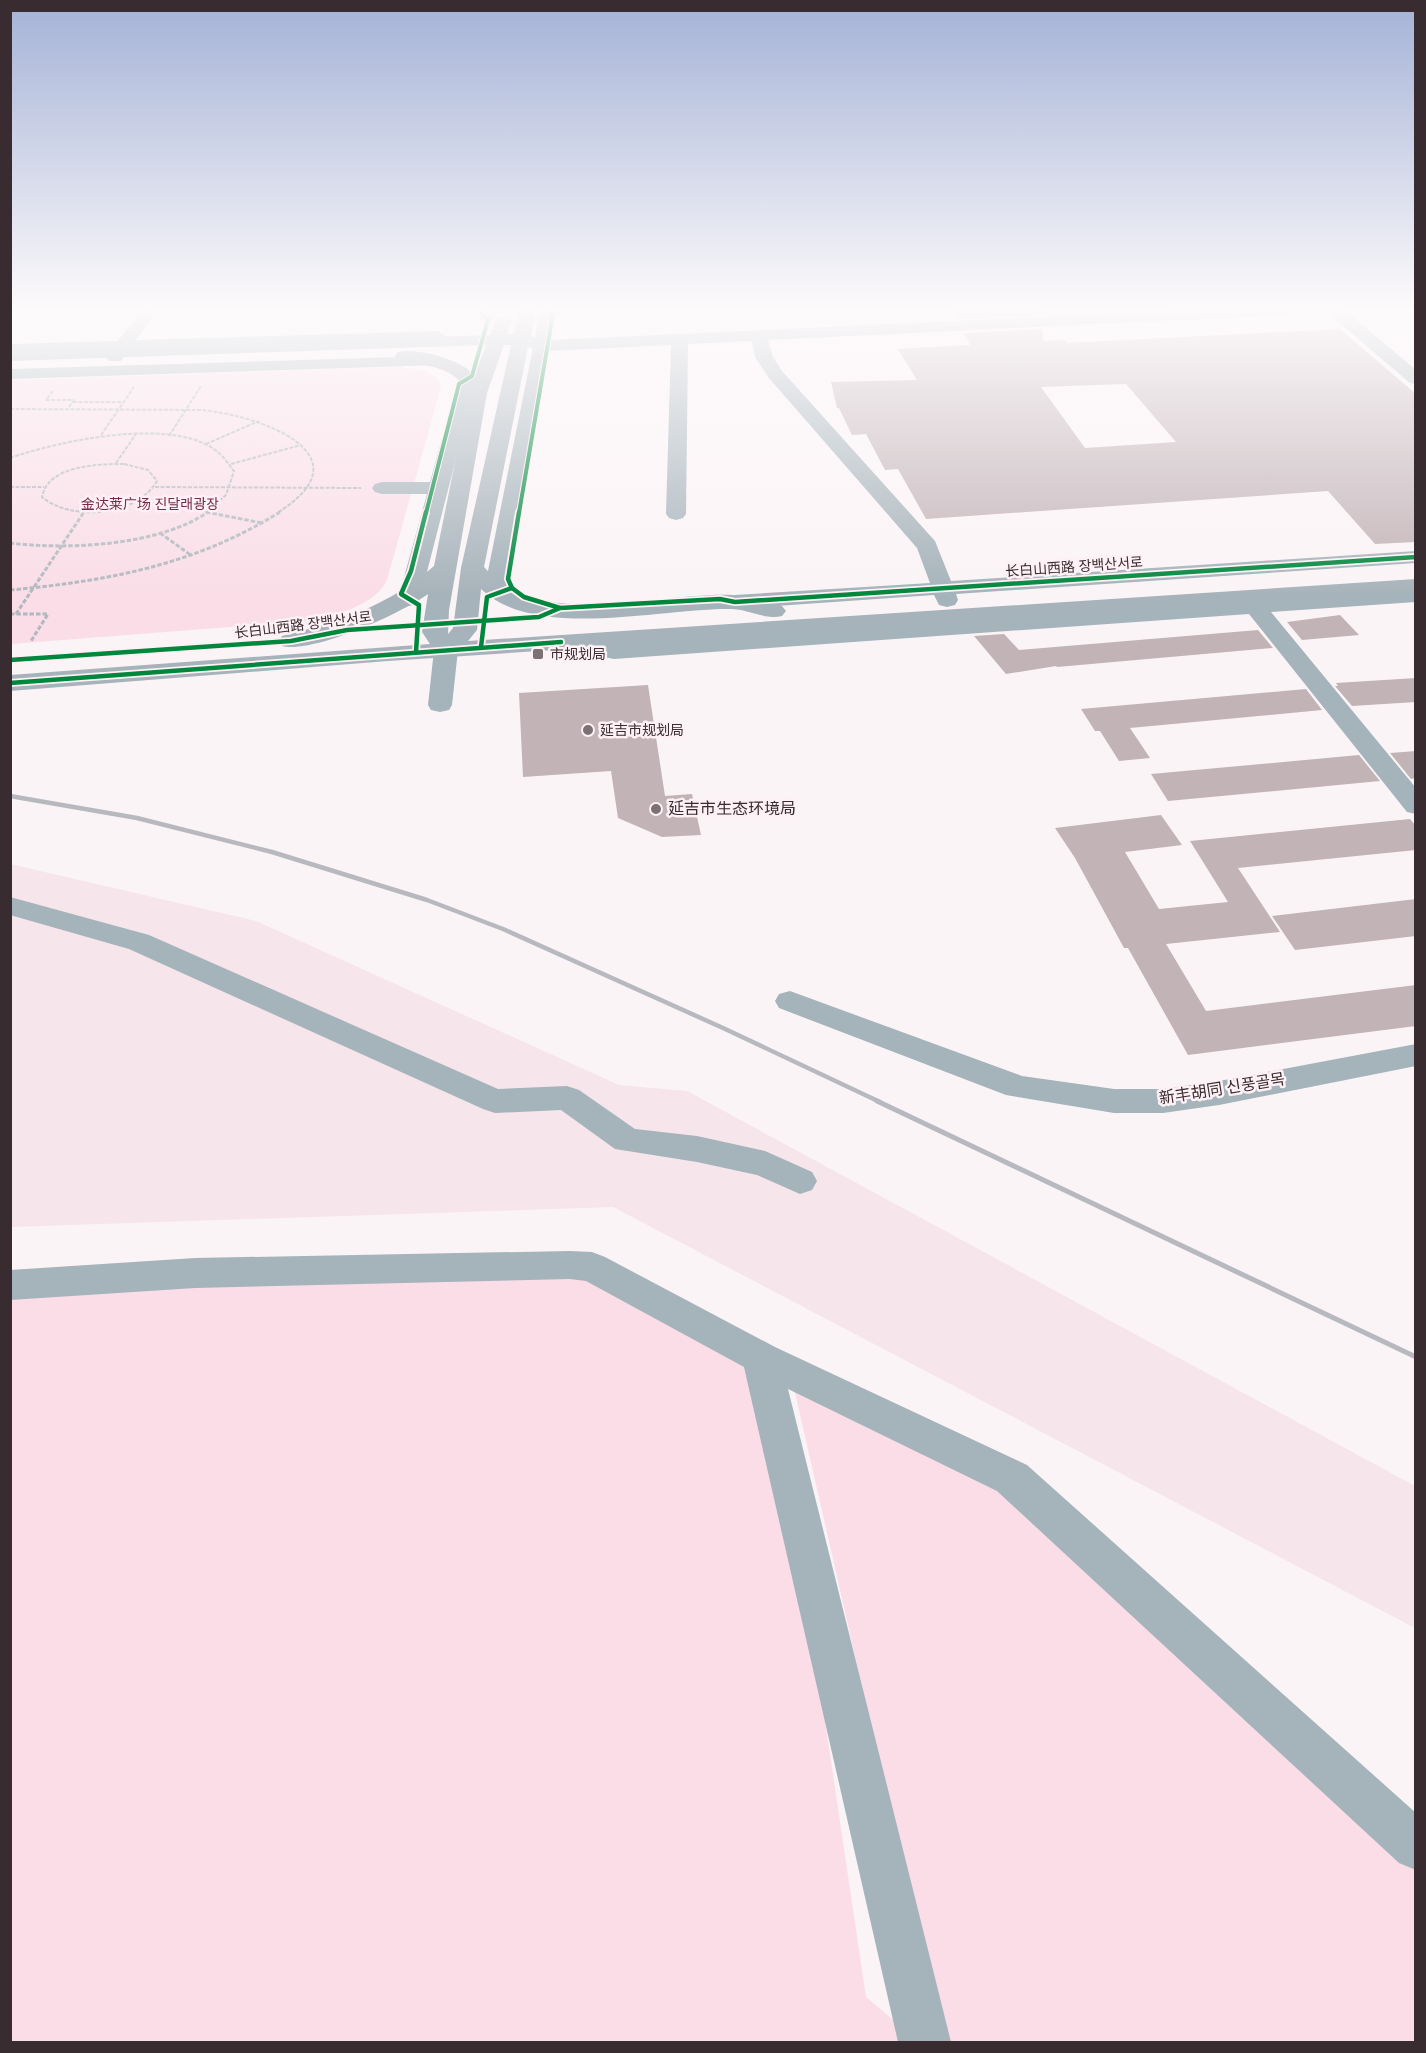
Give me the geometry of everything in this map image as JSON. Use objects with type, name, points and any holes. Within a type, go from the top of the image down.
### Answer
[{"type":"main road","points":[[440,641],[444,569],[468,458],[471,404]]},
{"type":"main road","points":[[465,630],[472,568],[507,404]]},
{"type":"main road","points":[[472,568],[478,576],[500,592],[538,607],[561,611],[735,602],[774,611]]},
{"type":"main road","points":[[290,651],[364,621],[409,598],[428,586],[444,569]]},
{"type":"main road","name":"长白山西路 장백산서로","points":[[440,641],[465,630],[774,611],[945,594],[1416,570]]},
{"type":"main road","name":"长白山西路 장백산서로","points":[[10,660],[290,651],[440,641],[561,642],[1250,602],[1416,586]]},
{"type":"main road","name":"长白山西路 장백산서로","points":[[10,683],[290,651]]},
{"type":"street","points":[[409,598],[438,488],[467,404]]},
{"type":"street","points":[[500,592],[499,571],[531,404]]},
{"type":"street","points":[[676,514],[679,404]]},
{"type":"street","points":[[801,404],[927,546],[945,594]]},
{"type":"street","points":[[382,488],[438,488]]},
{"type":"street","name":"长白山西路 장백산서로","points":[[735,602],[945,594],[1416,557]]},
{"type":"street","name":"长白山西路 장백산서로","points":[[1250,602],[1416,595]]},
{"type":"street","points":[[1250,602],[1416,806]]},
{"type":"street","points":[[440,641],[440,705]]},
{"type":"street","points":[[10,906],[139,942],[495,1101],[567,1098],[627,1140],[697,1149],[765,1164],[800,1181]]},
{"type":"street","name":"新丰胡同 신풍골목","points":[[790,1001],[1018,1087],[1114,1101],[1163,1101],[1219,1093],[1416,1055]]},
{"type":"street","points":[[10,1285],[195,1273],[558,1265],[592,1267],[761,1358],[1012,1478],[1416,1846]]},
{"type":"street","points":[[761,1358],[924,2043]]},
{"type":"path","points":[[67,409],[71,404]]},
{"type":"path","points":[[101,436],[122,404]]},
{"type":"path","points":[[169,436],[189,404]]},
{"type":"path","points":[[10,409],[214,411],[260,421],[277,428],[301,445],[309,456],[313,470],[305,488],[286,507],[240,536],[192,556],[124,575],[33,589],[10,590]]},
{"type":"path","points":[[205,445],[260,421]]},
{"type":"path","points":[[116,464],[136,434]]},
{"type":"path","points":[[10,458],[53,444],[101,436],[136,434],[169,436],[205,445],[224,456],[234,471],[231,487],[205,512],[160,532],[104,545],[60,548],[10,543]]},
{"type":"path","points":[[231,464],[301,445]]},
{"type":"path","points":[[116,464],[139,466],[156,477],[155,487],[146,496],[132,503],[107,510],[84,512],[64,510],[47,504],[42,498],[44,487],[52,480],[72,470],[116,464]]},
{"type":"path","points":[[10,487],[44,487]]},
{"type":"path","points":[[155,487],[382,488]]},
{"type":"path","points":[[16,614],[84,512]]},
{"type":"path","points":[[205,512],[262,523]]},
{"type":"path","points":[[160,532],[192,556]]},
{"type":"path","points":[[10,614],[48,614],[31,641]]},
{"type":"shaded area","points":[[10,864],[256,921],[619,1085],[687,1091],[1415,1486],[1415,1628],[613,1207],[11,1227]]},
{"type":"green space","name":"金达莱广场 진달래광장","points":[[10,404],[436,404],[387,580],[373,597],[363,603],[341,613],[307,621],[11,644]]},
{"type":"green space","points":[[584,1263],[771,1357],[866,1997],[917,2040],[895,2042],[11,2042],[11,1294]]},
{"type":"green space","points":[[794,1388],[997,1477],[1415,1860],[1415,2042],[943,2042]]},
{"type":"building","points":[[836,404],[1053,404],[1085,448],[1176,442],[1143,404],[1416,404],[1416,542],[1375,544],[1328,491],[926,519],[898,469],[885,470],[866,434],[852,435]]},
{"type":"building","points":[[1340,615],[1359,635],[1302,640],[1287,622]]},
{"type":"building","points":[[1258,630],[1273,648],[1056,666],[1006,674],[974,636],[1004,634],[1019,650]]},
{"type":"building","points":[[1416,678],[1416,702],[1352,706],[1335,686],[1338,686],[1336,683]]},
{"type":"building","name":"延吉市规划局","points":[[648,685],[665,796],[692,794],[701,835],[662,837],[618,818],[611,771],[523,777],[519,693]]},
{"type":"building","points":[[1306,689],[1322,710],[1130,728],[1150,758],[1119,761],[1100,731],[1095,731],[1081,709]]},
{"type":"building","points":[[1416,751],[1416,778],[1411,779],[1390,753]]},
{"type":"building","points":[[1359,755],[1380,781],[1168,801],[1151,774]]},
{"type":"building","points":[[1161,815],[1182,845],[1125,852],[1159,909],[1228,902],[1190,841],[1410,819],[1416,826],[1416,850],[1238,868],[1280,932],[1166,944],[1206,1011],[1416,985],[1416,1026],[1188,1055],[1128,948],[1124,948],[1075,858],[1055,828]]},
{"type":"building","points":[[1416,899],[1416,936],[1295,950],[1272,916]]},
{"type":"railway","points":[[10,796],[137,818],[272,852],[427,900],[503,929],[880,1102]]},
{"type":"railway","points":[[877,1101],[1416,1357]]},
{"type":"cycle path","points":[[416,652],[419,605],[401,594],[411,571],[454,404]]},
{"type":"cycle path","points":[[538,404],[508,579],[512,588],[524,597],[560,608],[720,599],[735,602],[1416,557]]},
{"type":"cycle path","points":[[481,647],[487,597],[512,588]]},
{"type":"cycle path","points":[[10,660],[291,641],[347,630],[539,617],[560,608]]},
{"type":"cycle path","points":[[10,683],[561,642]]},
{"type":"place","name":"市规划局","points":[[538,654]]},
{"type":"place","name":"延吉市规划局","points":[[588,730]]},
{"type":"place","name":"延吉市生态环境局","points":[[656,809]]}]
